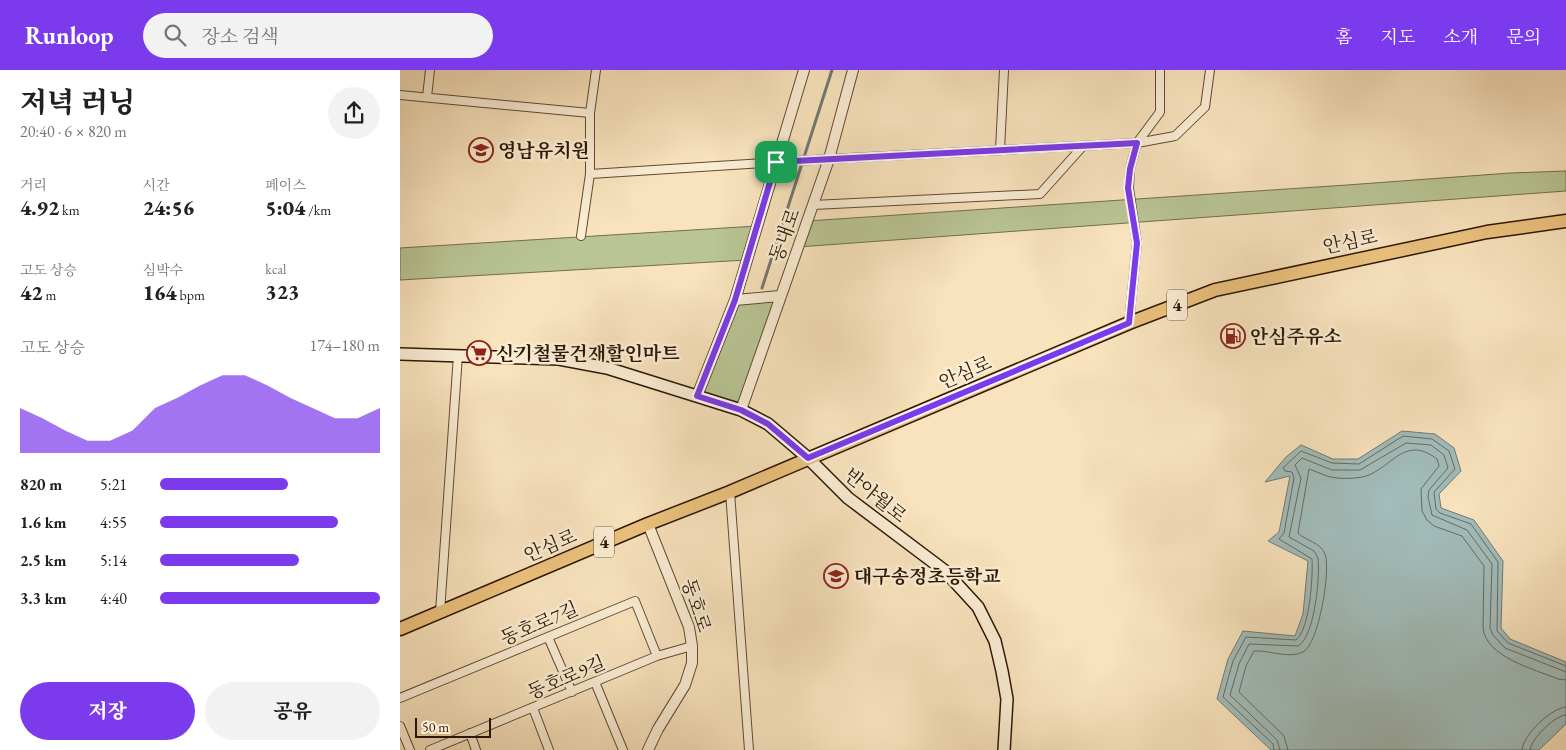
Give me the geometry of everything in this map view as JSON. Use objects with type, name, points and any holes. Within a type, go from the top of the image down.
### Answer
[{"type":"main road","name":"안심로","points":[[400,628],[648,524],[730,492],[1129,323],[1215,290],[1487,232],[1566,221]]},
{"type":"main road","name":"반야월로","points":[[400,354],[559,359],[607,368],[741,410],[768,424],[808,458],[848,498],[945,571],[978,607],[995,641],[1002,671],[1007,699],[1004,750]]},
{"type":"street","points":[[427,97],[430,70]]},
{"type":"street","points":[[580,236],[590,174],[590,113],[596,70]]},
{"type":"street","points":[[697,396],[735,300],[804,70]]},
{"type":"street","name":"동내로","points":[[741,410],[813,205],[853,70]]},
{"type":"street","points":[[1000,150],[1004,70]]},
{"type":"street","points":[[1129,323],[1137,243],[1128,188],[1130,169],[1137,143],[1160,112],[1160,70]]},
{"type":"street","points":[[590,174],[828,159],[1137,143],[1175,136],[1205,107],[1210,70]]},
{"type":"street","points":[[400,95],[590,113]]},
{"type":"street","points":[[813,205],[1040,194],[1083,146]]},
{"type":"street","points":[[735,300],[780,296]]},
{"type":"street","points":[[440,612],[458,355]]},
{"type":"street","points":[[730,492],[748,750]]},
{"type":"street","name":"동호로","points":[[648,524],[690,627],[692,646],[692,663],[685,685],[658,728],[648,750]]},
{"type":"street","name":"동호로7길","points":[[400,698],[634,601],[657,656]]},
{"type":"street","points":[[548,637],[572,692]]},
{"type":"street","name":"동호로9길","points":[[430,750],[657,656],[692,646]]},
{"type":"street","points":[[595,682],[623,750]]},
{"type":"street","points":[[534,708],[549,750]]},
{"type":"street","points":[[400,726],[410,750]]},
{"type":"street","points":[[470,733],[476,750]]},
{"type":"green space","points":[[1566,171],[1566,191],[798,247],[807,221],[1510,173]]},
{"type":"green space","points":[[757,226],[747,260],[400,280],[400,248]]},
{"type":"green space","points":[[780,296],[741,410],[697,396],[735,300]]},
{"type":"water","points":[[1402,431],[1435,434],[1454,448],[1461,471],[1439,494],[1441,508],[1474,520],[1503,561],[1501,628],[1510,639],[1566,662],[1566,724],[1539,750],[1271,750],[1217,699],[1228,659],[1243,631],[1295,636],[1303,614],[1308,561],[1268,541],[1279,532],[1290,476],[1265,482],[1286,457],[1301,445],[1333,459],[1358,459]]},
{"type":"waterway","points":[[762,288],[832,70]]},
{"type":"place","name":"영남유치원","points":[[481,150]]},
{"type":"place","name":"안심주유소","points":[[1233,336]]},
{"type":"place","name":"신기철물건재할인마트","points":[[479,353]]},
{"type":"place","name":"대구송정초등학교","points":[[836,576]]},
{"type":"route","points":[[1137,143],[1130,169],[1128,188],[1137,243],[1129,323],[808,458],[768,424],[741,410],[697,396],[735,300],[776,162],[1137,143]]}]
